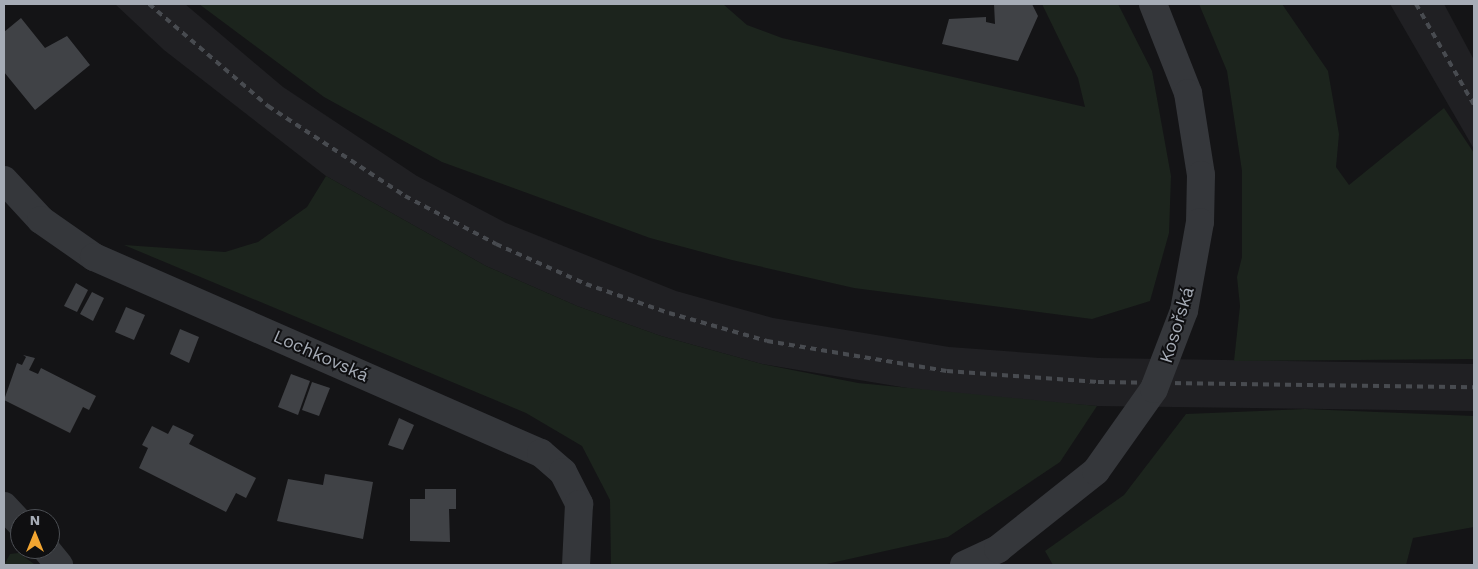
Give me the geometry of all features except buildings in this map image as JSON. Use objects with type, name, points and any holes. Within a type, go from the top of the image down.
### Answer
[{"type":"street","name":"Kosořská","points":[[964,565],[998,549],[1096,470],[1154,389],[1184,311],[1200,222],[1201,175],[1188,92],[1153,4]]},
{"type":"street","name":"Lochkovská","points":[[4,180],[42,220],[94,257],[541,453],[563,472],[580,504],[576,565]]},
{"type":"shaded area","points":[[115,4],[185,4],[283,87],[417,176],[506,223],[676,291],[773,318],[949,347],[1099,358],[1474,364],[1474,411],[1097,406],[944,394],[762,364],[661,336],[577,306],[486,266],[326,176],[164,50]]},
{"type":"shaded area","points":[[199,4],[723,4],[747,25],[782,38],[1085,107],[1078,78],[1042,4],[1118,4],[1152,71],[1171,176],[1169,233],[1150,301],[1092,319],[854,288],[732,260],[650,238],[442,162],[324,97]]},
{"type":"shaded area","points":[[1199,4],[1282,4],[1328,71],[1339,134],[1336,167],[1349,185],[1444,108],[1474,153],[1474,359],[1234,361],[1240,306],[1237,277],[1242,257],[1242,171],[1227,71]]},
{"type":"shaded area","points":[[1390,4],[1444,4],[1474,60],[1474,149]]},
{"type":"shaded area","points":[[326,176],[486,266],[577,306],[661,336],[762,364],[858,383],[1097,406],[1060,462],[948,537],[822,565],[611,565],[610,500],[582,446],[526,413],[124,245],[225,252],[258,242],[307,207]]},
{"type":"shaded area","points":[[1305,409],[1474,416],[1474,527],[1413,538],[1406,565],[1053,565],[1045,551],[1124,495],[1186,414]]},
{"type":"shaded area","points":[[10,554],[10,559],[27,559],[35,565],[4,565]]},
{"type":"railway","points":[[149,4],[268,106],[405,196],[496,244],[586,284],[669,313],[767,341],[947,371],[1098,382],[1474,387]]},
{"type":"railway","points":[[1416,4],[1474,105]]}]
